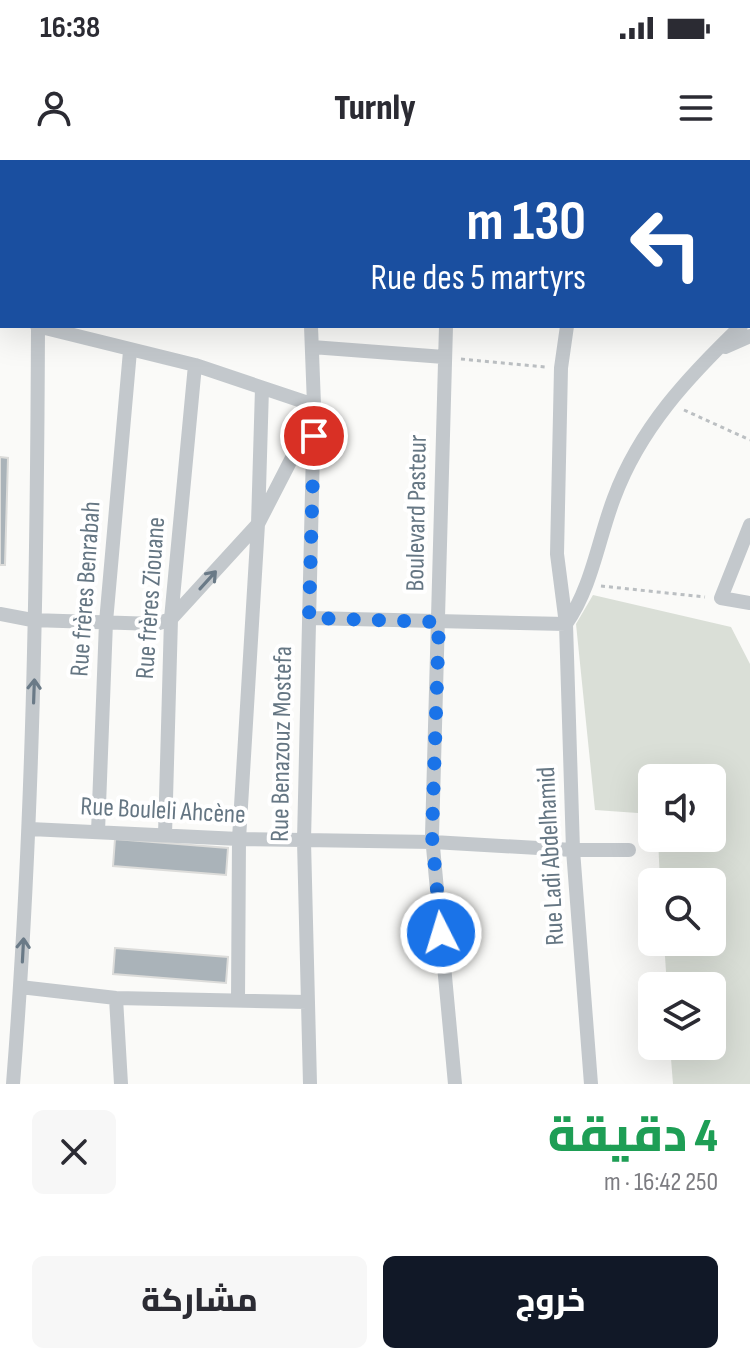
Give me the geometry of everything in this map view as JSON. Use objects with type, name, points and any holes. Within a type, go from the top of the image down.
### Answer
[{"type":"street","points":[[13,1084],[30,829],[36,620],[37,328]]},
{"type":"street","points":[[0,614],[36,620],[156,624],[171,619],[258,524],[311,421],[314,405],[195,365],[44,328]]},
{"type":"street","name":"Rue Benazouz Mostefa","points":[[310,1084],[304,841],[314,405],[311,328]]},
{"type":"street","name":"Boulevard Pasteur","points":[[446,328],[433,842],[455,1084]]},
{"type":"street","points":[[312,347],[444,357],[454,328]]},
{"type":"street","name":"Rue Ladi Abdelhamid","points":[[567,328],[561,368],[557,554],[566,624],[573,850],[591,1084]]},
{"type":"street","points":[[309,618],[566,624],[587,584],[628,464],[646,432],[667,402],[739,328]]},
{"type":"street","points":[[714,352],[750,336]]},
{"type":"street","name":"Rue frères Benrabah","points":[[98,832],[106,622],[130,351]]},
{"type":"street","name":"Rue frères Ziouane","points":[[165,835],[171,619],[195,365]]},
{"type":"street","points":[[238,1000],[239,839],[258,524],[262,388]]},
{"type":"street","points":[[750,525],[721,598],[750,603]]},
{"type":"street","name":"Rue Bouleli Ahcène","points":[[30,829],[239,839],[433,842],[629,850]]},
{"type":"street","points":[[20,987],[116,998],[307,1002]]},
{"type":"street","points":[[116,998],[121,1084]]},
{"type":"path","points":[[444,357],[561,368]]},
{"type":"path","points":[[667,402],[750,440]]},
{"type":"path","points":[[587,584],[721,598]]},
{"type":"shaded area","points":[[593,595],[731,627],[750,664],[750,1084],[673,1084],[671,1060],[726,1060],[726,972],[666,972],[665,956],[726,956],[726,868],[659,868],[659,852],[726,852],[726,764],[638,764],[638,813],[595,810],[576,624]]},
{"type":"building","points":[[0,457],[8,458],[5,565],[0,565]]},
{"type":"building","points":[[115,839],[228,848],[226,875],[113,866]]},
{"type":"building","points":[[115,948],[228,957],[226,983],[113,974]]},
{"type":"route","points":[[314,436],[309,618],[439,622],[432,836],[441,933]]}]
